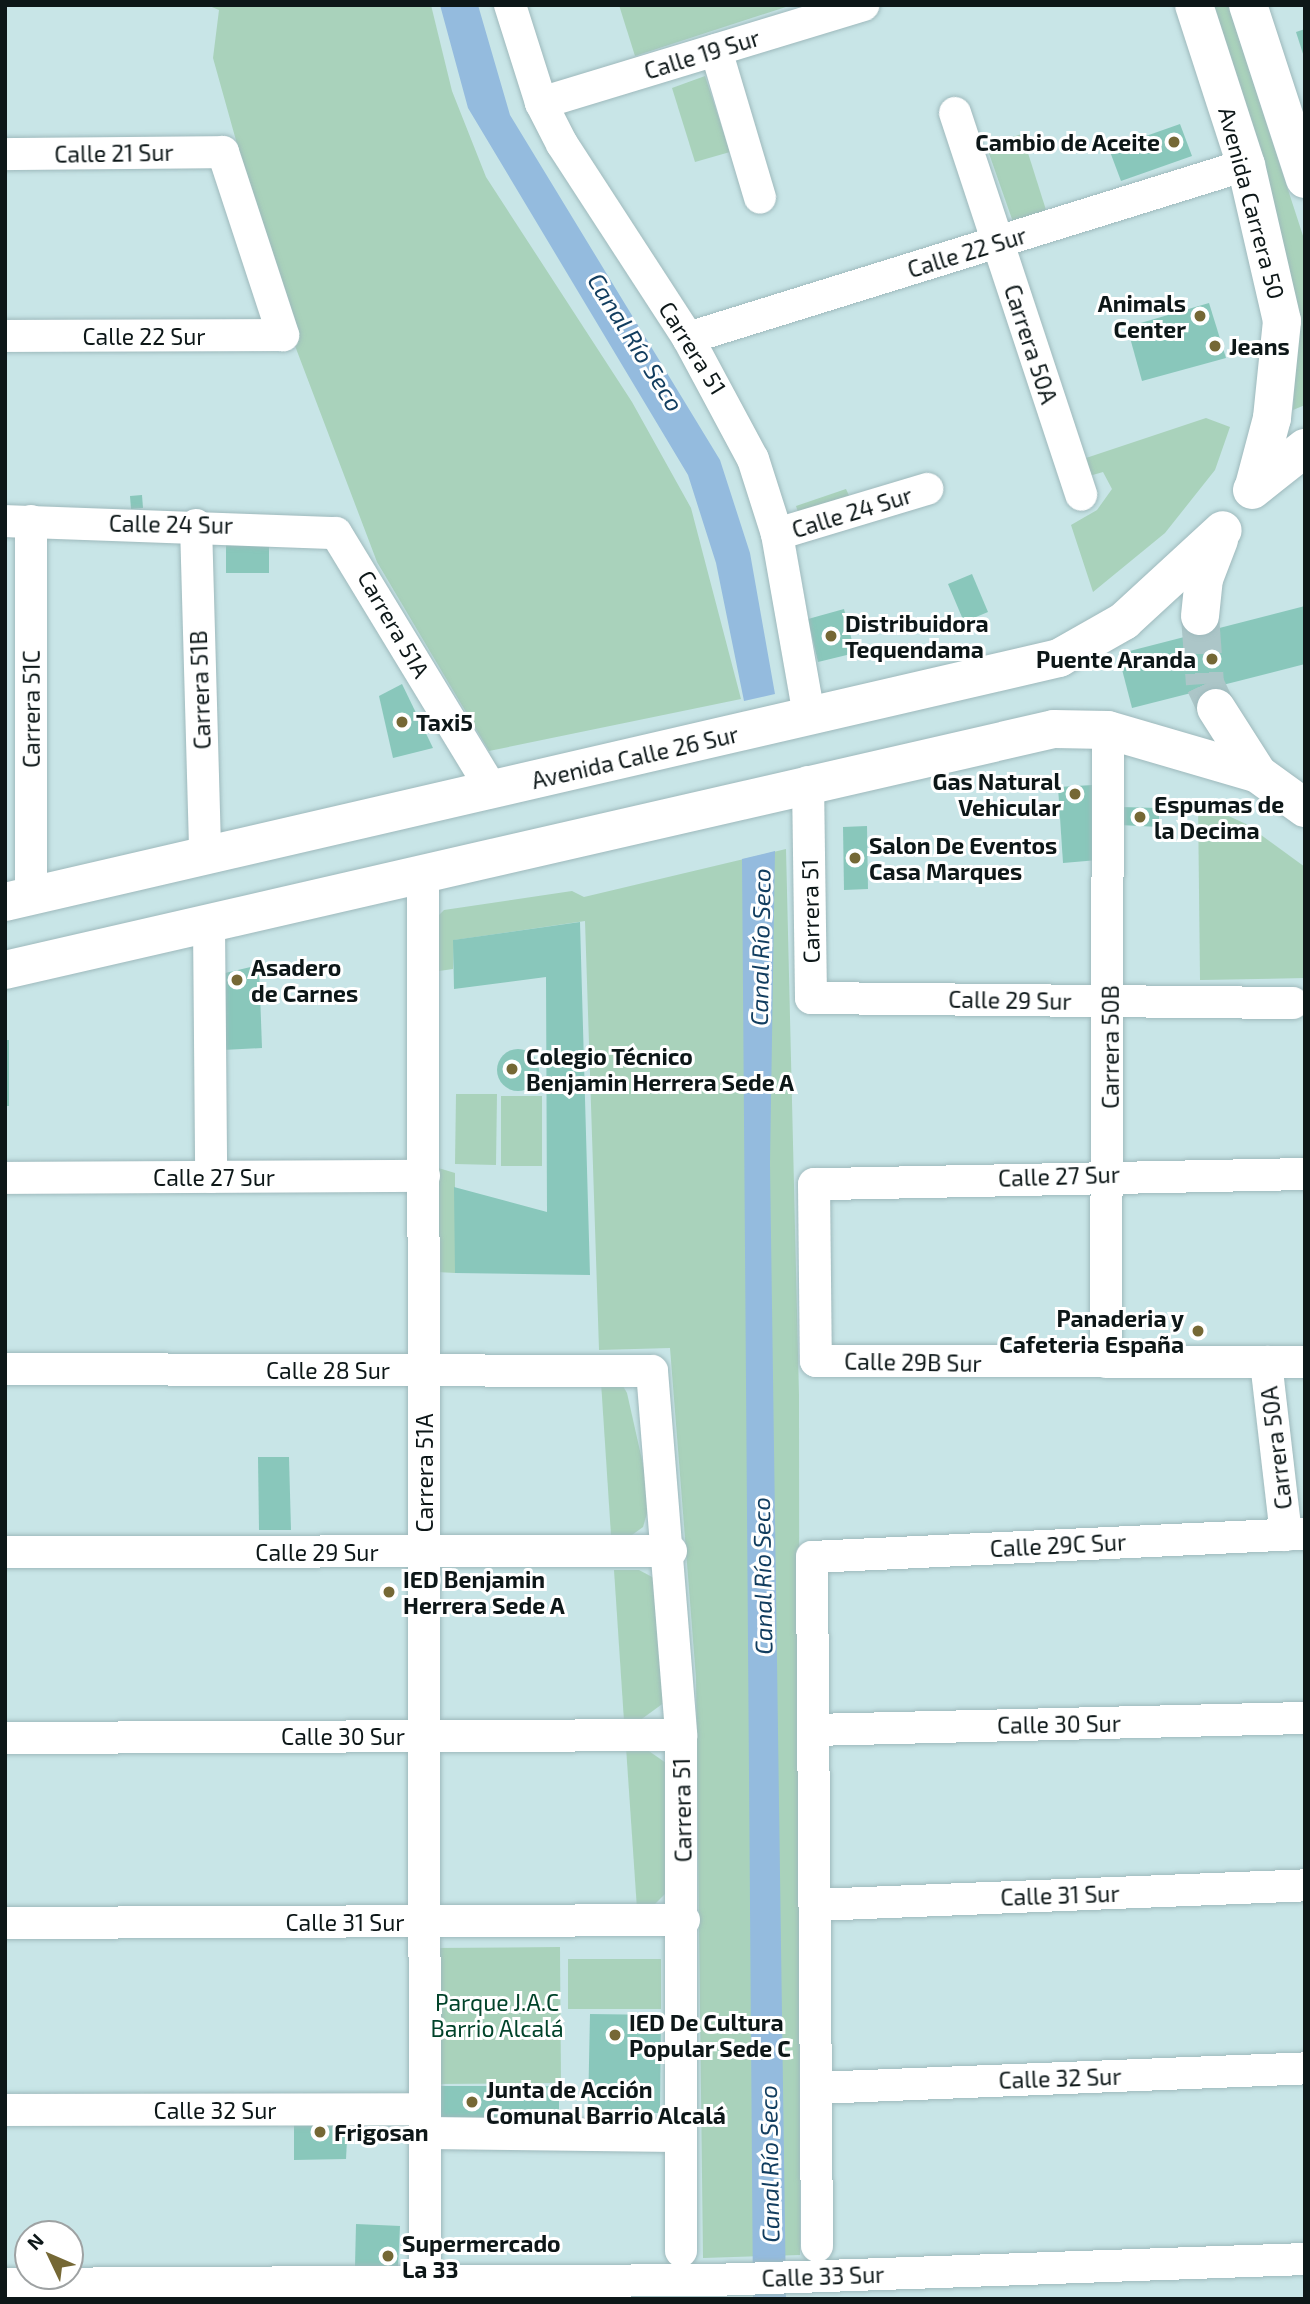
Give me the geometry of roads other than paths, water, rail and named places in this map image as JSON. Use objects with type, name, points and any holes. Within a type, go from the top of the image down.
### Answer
[{"type":"main road","name":"Avenida Carrera 50","points":[[1194,5],[1246,165],[1282,321],[1274,404],[1254,486]]},
{"type":"main road","points":[[1248,5],[1301,157]]},
{"type":"main road","points":[[1200,616],[1204,579],[1223,530],[1254,486],[1305,448]]},
{"type":"main road","name":"Avenida Calle 26 Sur","points":[[18,899],[1059,658],[1124,621],[1223,530]]},
{"type":"main road","points":[[1216,708],[1258,774],[1303,809]]},
{"type":"main road","points":[[5,970],[209,925],[808,782],[1054,729],[1108,730],[1258,774]]},
{"type":"street","name":"Carrera 51","points":[[510,5],[541,103],[688,338],[743,436],[777,534],[809,716]]},
{"type":"street","name":"Calle 19 Sur","points":[[541,103],[863,5]]},
{"type":"street","points":[[716,50],[760,198]]},
{"type":"street","name":"Carrera 50A","points":[[955,113],[1081,495]]},
{"type":"street","name":"Calle 21 Sur","points":[[5,154],[223,152],[282,335]]},
{"type":"street","name":"Calle 22 Sur","points":[[688,338],[1246,165]]},
{"type":"street","name":"Calle 22 Sur","points":[[5,337],[282,335]]},
{"type":"street","name":"Calle 24 Sur","points":[[777,534],[927,489]]},
{"type":"street","name":"Calle 24 Sur","points":[[18,521],[196,525],[336,533]]},
{"type":"street","name":"Carrera 51C","points":[[18,521],[18,899]]},
{"type":"street","name":"Carrera 51B","points":[[196,525],[205,855]]},
{"type":"street","name":"Carrera 51A","points":[[336,533],[492,790]]},
{"type":"street","name":"Carrera 50B","points":[[1106,1363],[1111,1174],[1108,730]]},
{"type":"street","name":"Carrera 51","points":[[808,782],[811,998]]},
{"type":"street","name":"Carrera 51A","points":[[423,874],[425,2282]]},
{"type":"street","points":[[209,925],[211,1177]]},
{"type":"street","name":"Calle 29 Sur","points":[[811,998],[1293,1003]]},
{"type":"street","name":"Calle 27 Sur","points":[[816,1361],[814,1184],[1111,1174],[1305,1174]]},
{"type":"street","name":"Calle 27 Sur","points":[[5,1178],[424,1176]]},
{"type":"street","name":"Calle 29B Sur","points":[[816,1361],[1305,1363]]},
{"type":"street","name":"Carrera 50A","points":[[1266,1362],[1295,1534]]},
{"type":"street","name":"Calle 28 Sur","points":[[5,1368],[652,1371]]},
{"type":"street","name":"Carrera 51","points":[[652,1371],[671,1551],[681,1735],[684,1920],[681,2251]]},
{"type":"street","name":"Calle 29C Sur","points":[[813,1730],[812,1558],[1295,1534]]},
{"type":"street","name":"Calle 29 Sur","points":[[5,1552],[671,1551]]},
{"type":"street","name":"Calle 30 Sur","points":[[813,1730],[1305,1718]]},
{"type":"street","points":[[813,1730],[817,2246]]},
{"type":"street","name":"Calle 30 Sur","points":[[5,1738],[681,1735]]},
{"type":"street","name":"Calle 31 Sur","points":[[815,1905],[1305,1885]]},
{"type":"street","name":"Calle 31 Sur","points":[[5,1923],[684,1920]]},
{"type":"street","name":"Calle 32 Sur","points":[[816,2088],[1305,2068]]},
{"type":"street","name":"Calle 32 Sur","points":[[5,2110],[424,2121],[680,2136]]},
{"type":"street","name":"Calle 33 Sur","points":[[5,2284],[713,2280],[1305,2259]]},
{"type":"water","name":"Canal Río Seco","points":[[440,5],[478,5],[510,115],[720,460],[750,553],[775,694],[744,701],[716,563],[688,475],[468,108]]},
{"type":"water","name":"Canal Río Seco","points":[[775,851],[770,1164],[786,2299],[753,2299],[742,859]]},
{"type":"tunnel","points":[[1200,616],[1205,684],[1216,708]]},
{"type":"place","name":"Cambio de Aceite","points":[[1174,142]]},
{"type":"place","name":"Animals Center","points":[[1200,316]]},
{"type":"place","name":"Jeans","points":[[1215,346]]},
{"type":"place","name":"Distribuidora Tequendama","points":[[831,636]]},
{"type":"place","name":"Puente Aranda","points":[[1212,659]]},
{"type":"place","name":"Taxi5","points":[[402,722]]},
{"type":"place","name":"Gas Natural Vehicular","points":[[1075,794]]},
{"type":"place","name":"Espumas de la Decima","points":[[1140,817]]},
{"type":"place","name":"Salon De Eventos Casa Marques","points":[[855,858]]},
{"type":"place","name":"Asadero de Carnes","points":[[237,980]]},
{"type":"place","name":"Colegio Técnico Benjamin Herrera Sede A","points":[[512,1069]]},
{"type":"place","name":"Panaderia y Cafeteria España","points":[[1198,1331]]},
{"type":"place","name":"IED Benjamin Herrera Sede A","points":[[389,1592]]},
{"type":"place","name":"IED De Cultura Popular Sede C","points":[[615,2035]]},
{"type":"place","name":"Junta de Acción Comunal Barrio Alcalá","points":[[472,2102]]},
{"type":"place","name":"Frigosan","points":[[320,2132]]},
{"type":"place","name":"Supermercado La 33","points":[[388,2256]]},
{"type":"park label","name":"Parque J.A.C Barrio Alcalá","points":[[497,2015]]}]
